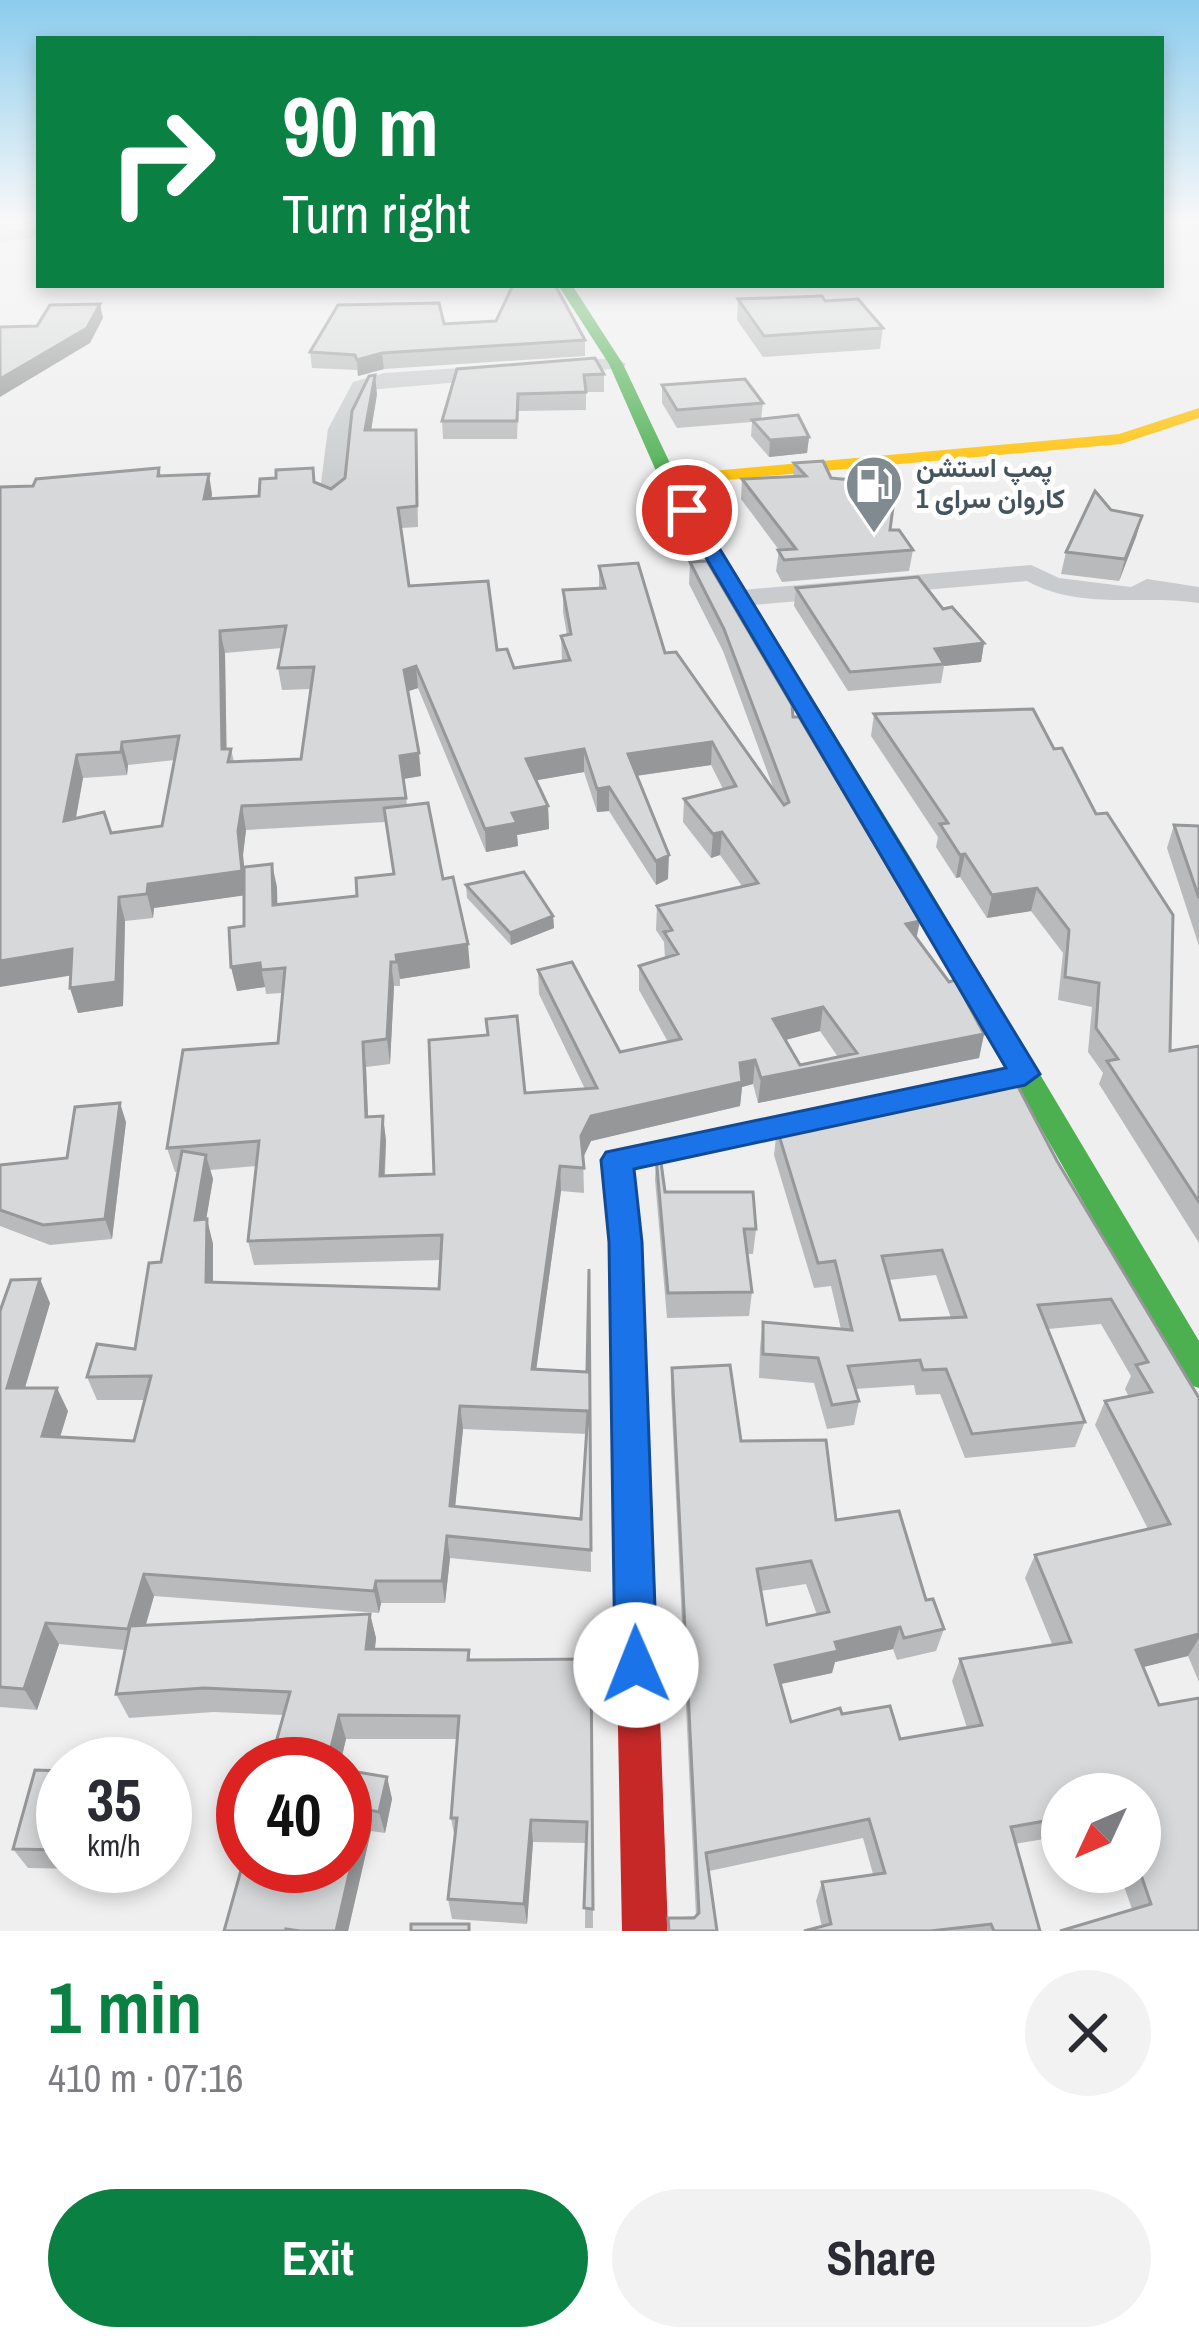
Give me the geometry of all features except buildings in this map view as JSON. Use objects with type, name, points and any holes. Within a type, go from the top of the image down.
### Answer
[{"type":"main road","points":[[580,308],[616,364],[669,480],[1199,1373]]},
{"type":"main road","points":[[669,480],[1121,439],[1199,413]]},
{"type":"main road","points":[[644,1931],[626,1242],[617,1160],[1025,1074]]},
{"type":"street","points":[[332,498],[339,429],[360,386],[385,379],[616,364]]},
{"type":"street","points":[[742,598],[1030,573],[1053,585],[1137,596],[1147,587],[1199,595]]},
{"type":"traffic: fast","points":[[580,308],[616,364],[669,480],[900,860],[1199,1373]]},
{"type":"traffic: fast","points":[[632,1476],[626,1242],[617,1160],[1025,1074]]},
{"type":"traffic: slow","points":[[669,480],[1121,439],[1199,413]]},
{"type":"traffic: jam","points":[[632,1476],[645,1931]]},
{"type":"place","name":"پمپ استشن کاروان سرای 1","points":[[874,535]]},
{"type":"route","points":[[636,1665],[626,1242],[617,1160],[1025,1074],[901,860],[687,510]]}]
